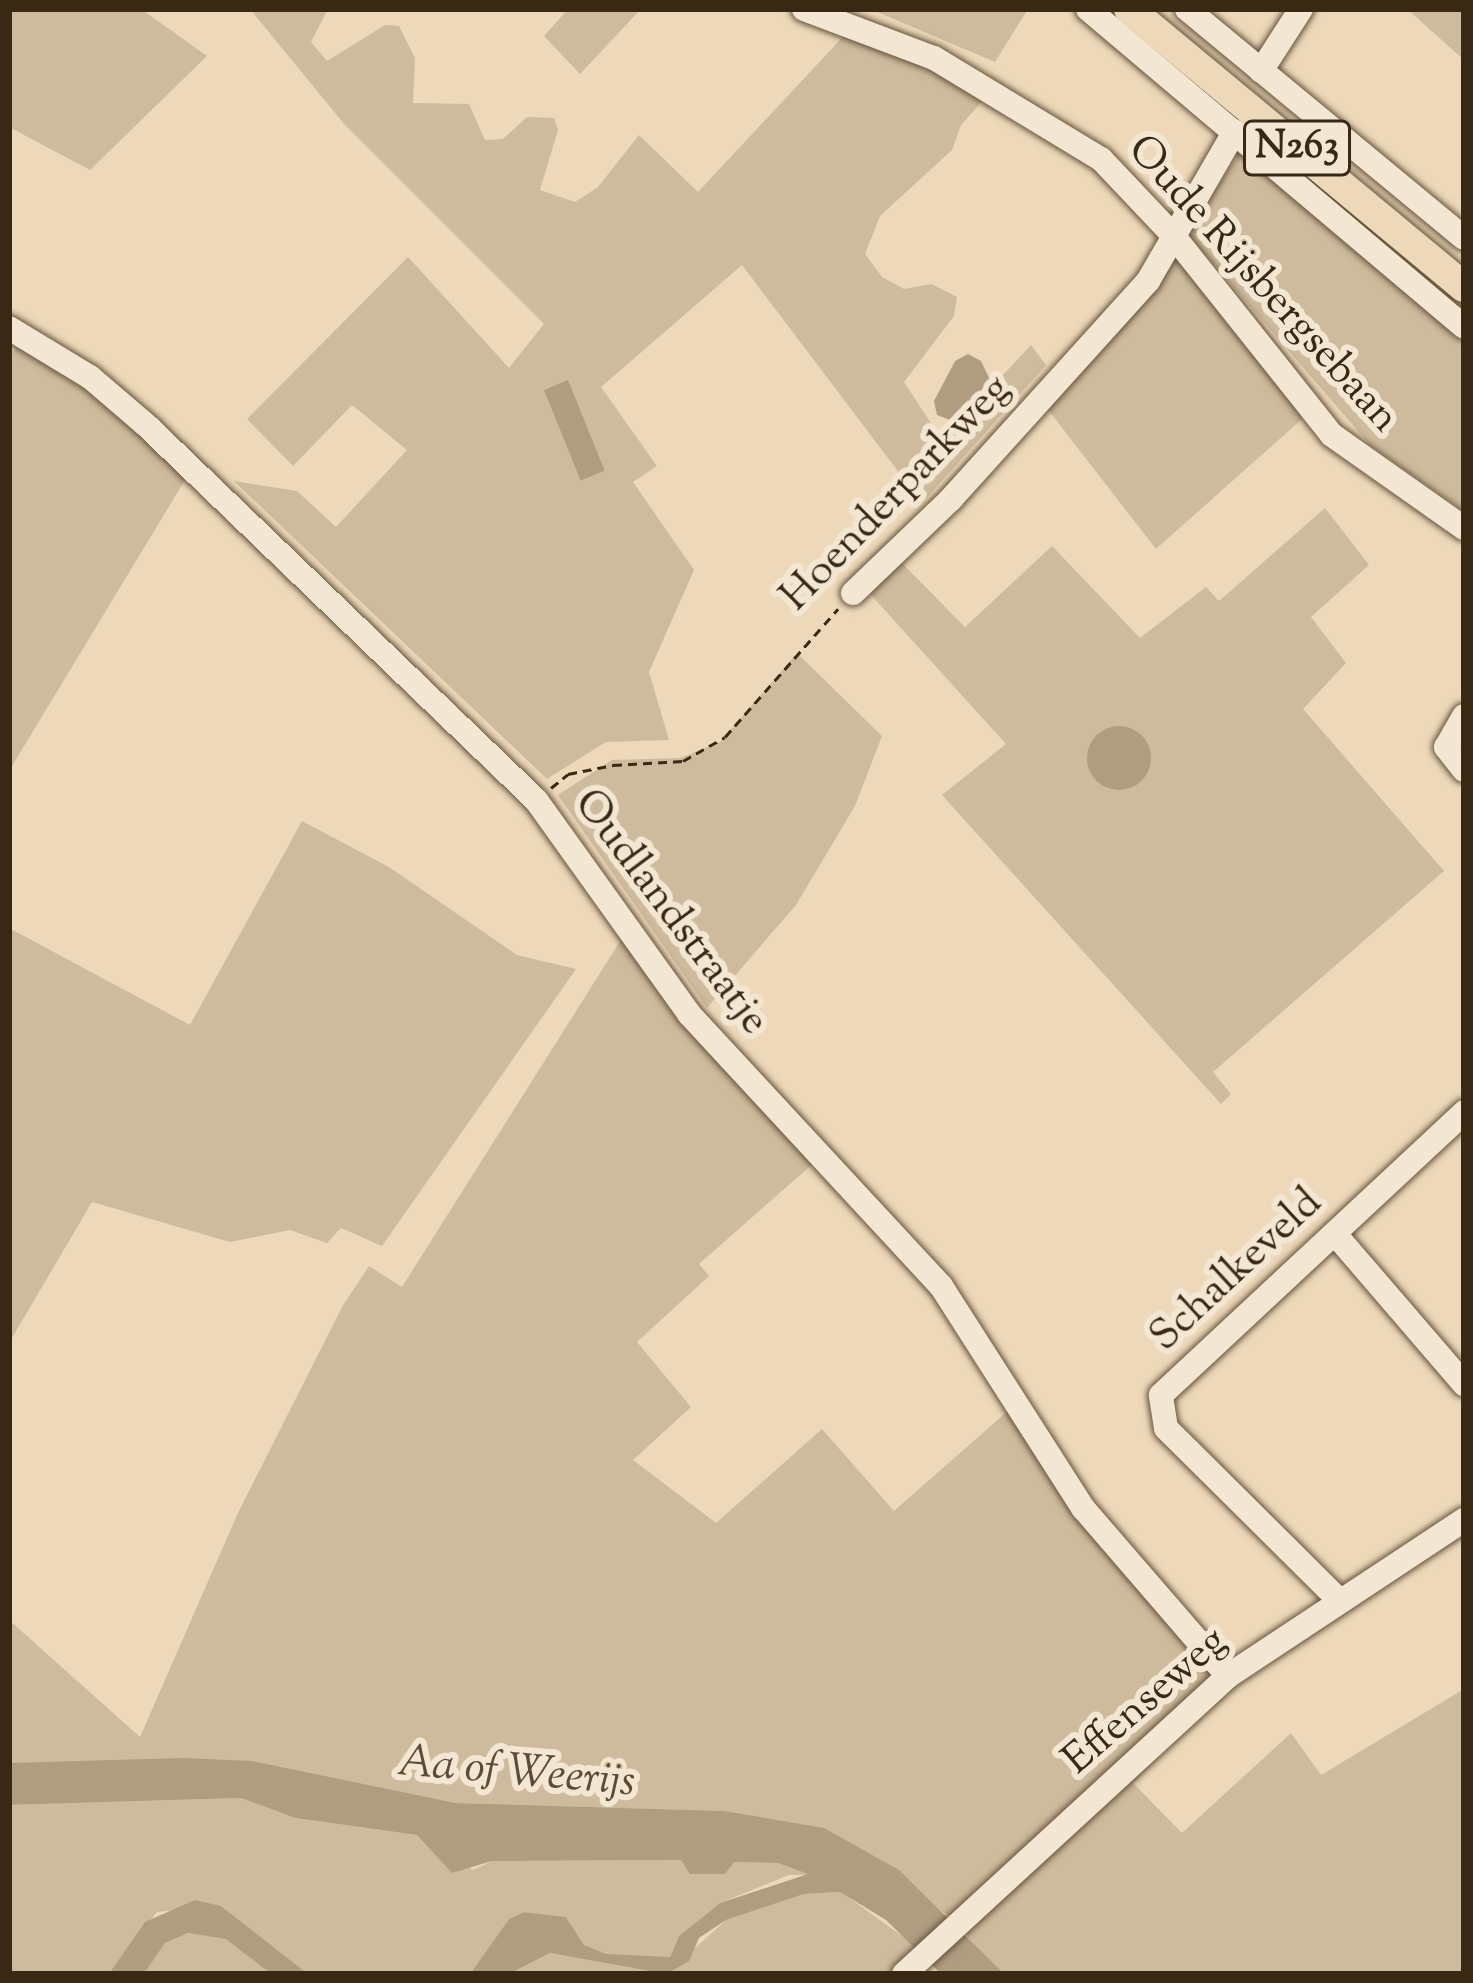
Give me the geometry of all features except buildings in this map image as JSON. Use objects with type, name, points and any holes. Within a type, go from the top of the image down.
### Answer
[{"type":"main road","name":"N263","points":[[1130,9],[1464,287]]},
{"type":"street","name":"Oude Rijsbergsebaan","points":[[803,9],[934,58],[1046,120],[1101,159],[1172,234],[1332,435],[1464,528]]},
{"type":"street","points":[[1088,9],[1464,326]]},
{"type":"street","points":[[1187,9],[1459,225]]},
{"type":"street","points":[[1261,70],[1301,9]]},
{"type":"street","name":"Hoenderparkweg","points":[[853,592],[951,499],[1148,280],[1235,131]]},
{"type":"street","name":"Oudlandstraatje","points":[[11,331],[90,377],[146,425],[536,800],[689,1014],[941,1286],[1083,1508],[1228,1676]]},
{"type":"street","points":[[1464,716],[1446,747],[1464,770]]},
{"type":"street","name":"Schalkeveld","points":[[1340,1600],[1166,1427],[1159,1403],[1464,1112]]},
{"type":"street","points":[[1335,1234],[1464,1384]]},
{"type":"street","name":"Effenseweg","points":[[904,1974],[1228,1676],[1464,1520]]},
{"type":"path","name":"Hoenderparkweg","points":[[536,800],[568,774],[682,761],[725,737],[853,592]]},
{"type":"shaded area","points":[[9,9],[141,9],[207,56],[90,170],[9,127]]},
{"type":"shaded area","points":[[250,9],[328,9],[311,42],[327,61],[385,25],[399,26],[415,58],[413,103],[469,104],[485,140],[503,139],[527,117],[554,118],[558,130],[540,190],[575,202],[598,187],[639,135],[698,192],[854,25],[995,87],[961,125],[952,150],[880,216],[865,254],[882,277],[904,289],[932,284],[957,297],[954,316],[904,382],[942,440],[1031,345],[1046,365],[922,503],[742,265],[601,387],[657,466],[633,482],[694,570],[649,672],[669,740],[606,742],[547,779],[234,481],[297,491],[336,527],[407,450],[352,405],[293,466],[247,419],[408,257],[509,368],[544,324],[345,125]],"holes":[[[568,381],[604,470],[581,480],[544,389]]]},
{"type":"shaded area","points":[[568,9],[641,9],[580,74],[544,36]]},
{"type":"shaded area","points":[[870,9],[1028,9],[995,62]]},
{"type":"shaded area","points":[[1407,9],[1464,9],[1464,60]]},
{"type":"shaded area","points":[[1241,151],[1464,338],[1464,511],[1370,445],[1187,233]]},
{"type":"shaded area","points":[[1175,250],[1311,411],[1156,549],[1042,402]]},
{"type":"shaded area","points":[[21,342],[92,386],[188,475],[9,771],[9,356]]},
{"type":"shaded area","points":[[968,354],[981,361],[990,380],[955,422],[937,415],[934,401],[955,361]]},
{"type":"shaded area","points":[[568,380],[605,471],[581,481],[544,390]]},
{"type":"shaded area","points":[[1325,508],[1369,565],[1311,617],[1346,663],[1303,709],[1444,871],[1213,1072],[1231,1094],[1221,1104],[942,795],[1006,744],[862,585],[894,555],[965,627],[1052,546],[1140,638],[1206,587],[1219,601]]},
{"type":"shaded area","points":[[797,653],[882,736],[855,806],[796,905],[707,1008],[558,795],[612,760],[680,758],[720,742]]},
{"type":"shaded area","points":[[1119,726],[1142,735],[1151,758],[1142,781],[1119,790],[1096,781],[1087,758],[1096,735]]},
{"type":"shaded area","points":[[302,821],[389,867],[517,955],[576,969],[382,1246],[341,1228],[327,1243],[290,1230],[230,1242],[92,1202],[9,1343],[9,928],[190,1025]]},
{"type":"shaded area","points":[[624,935],[816,1161],[699,1264],[709,1276],[637,1342],[691,1407],[633,1460],[716,1523],[822,1429],[894,1511],[1010,1409],[1207,1662],[1212,1680],[951,1916],[724,1811],[456,1803],[253,1761],[9,1763],[9,1620],[140,1737],[237,1515],[342,1307],[369,1266],[402,1287]]},
{"type":"shaded area","points":[[1230,1684],[1133,1783],[1182,1833],[1291,1733],[1321,1775],[1464,1689],[1464,1974],[1004,1974],[973,1948],[965,1932]]},
{"type":"shaded area","points":[[253,1761],[456,1803],[724,1811],[824,1828],[899,1870],[1004,1974],[941,1974],[886,1920],[840,1892],[804,1894],[726,1920],[699,1938],[689,1961],[666,1974],[550,1953],[509,1974],[470,1974],[509,1919],[524,1912],[566,1917],[584,1945],[606,1954],[670,1957],[679,1936],[720,1903],[808,1874],[778,1863],[734,1862],[725,1874],[690,1874],[681,1860],[492,1861],[452,1873],[417,1835],[295,1818],[241,1798],[9,1805],[9,1763]]},
{"type":"shaded area","points":[[241,1798],[295,1818],[417,1835],[473,1870],[492,1861],[681,1860],[691,1874],[725,1874],[733,1862],[778,1863],[812,1875],[789,1875],[720,1903],[679,1936],[670,1957],[606,1955],[584,1945],[566,1917],[524,1912],[509,1919],[470,1974],[308,1974],[221,1906],[157,1912],[109,1974],[9,1974],[9,1805]]},
{"type":"shaded area","points":[[841,1892],[916,1946],[887,1974],[666,1974],[726,1920],[804,1894]]},
{"type":"shaded area","points":[[195,1900],[221,1906],[308,1974],[271,1974],[226,1939],[188,1933],[165,1943],[144,1974],[109,1974],[145,1922]]},
{"type":"shaded area","points":[[188,1933],[226,1938],[271,1974],[144,1974],[165,1943]]},
{"type":"shaded area","points":[[550,1953],[666,1974],[509,1974]]},
{"type":"water label","name":"Aa of Weerijs","points":[[516,1774]]}]
